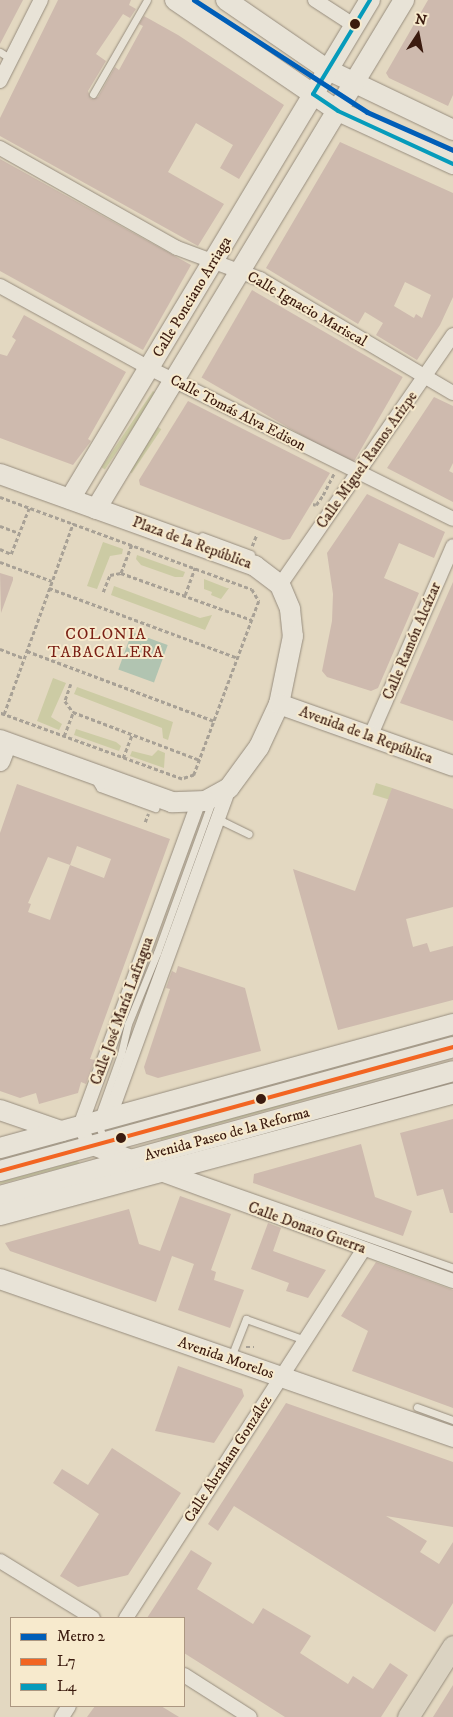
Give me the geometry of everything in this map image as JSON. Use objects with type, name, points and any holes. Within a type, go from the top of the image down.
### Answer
[{"type":"main road","points":[[175,0],[338,111],[453,164]]},
{"type":"main road","points":[[226,0],[328,70],[453,130]]},
{"type":"main road","name":"Calle Ponciano Arriaga","points":[[70,499],[370,0]]},
{"type":"main road","name":"Calle Ponciano Arriaga","points":[[96,509],[242,272],[404,0]]},
{"type":"main road","name":"Plaza de la República","points":[[0,474],[255,566],[280,585]]},
{"type":"main road","points":[[0,761],[3,741],[172,802],[214,797],[260,747],[279,704],[292,636],[290,609],[280,585]]},
{"type":"main road","name":"Avenida de la República","points":[[279,704],[453,766]]},
{"type":"main road","points":[[0,1148],[453,1024]]},
{"type":"main road","name":"Avenida Paseo de la Reforma","points":[[0,1171],[453,1047]]},
{"type":"main road","name":"Avenida Paseo de la Reforma","points":[[0,1196],[453,1071]]},
{"type":"main road","name":"Avenida Paseo de la Reforma","points":[[0,1215],[168,1172],[453,1094]]},
{"type":"main road","points":[[0,1110],[87,1124]]},
{"type":"main road","name":"Avenida Morelos","points":[[0,1279],[453,1437]]},
{"type":"main road","points":[[408,1717],[451,1652]]},
{"type":"street","points":[[0,81],[6,56],[41,0]]},
{"type":"street","points":[[316,0],[355,26]]},
{"type":"street","name":"Calle Ignacio Mariscal","points":[[0,148],[177,248],[212,263],[260,279],[425,378],[453,392]]},
{"type":"street","name":"Calle Tomás Alva Edison","points":[[0,286],[149,368],[453,519]]},
{"type":"street","name":"Calle Miguel Ramos Arizpe","points":[[280,585],[360,473],[453,335]]},
{"type":"street","name":"Calle Ramón Alcázar","points":[[370,736],[453,546]]},
{"type":"street","name":"Calle José María Lafragua","points":[[87,1124],[218,819],[214,797]]},
{"type":"street","name":"Calle José María Lafragua","points":[[87,1124],[214,797]]},
{"type":"street","points":[[87,1124],[97,1145],[168,1172]]},
{"type":"street","name":"Calle Donato Guerra","points":[[168,1172],[364,1249],[453,1280]]},
{"type":"street","name":"Calle Abraham González","points":[[127,1617],[364,1249]]},
{"type":"street","points":[[0,1561],[91,1617]]},
{"type":"street","points":[[185,1676],[250,1717]]},
{"type":"lane","points":[[93,94],[147,0]]},
{"type":"lane","points":[[168,535],[196,534],[251,554]]},
{"type":"lane","points":[[90,772],[100,788],[155,808]]},
{"type":"lane","points":[[218,819],[249,834]]},
{"type":"lane","points":[[168,1172],[453,1268]]},
{"type":"lane","points":[[230,1359],[246,1319],[305,1340]]},
{"type":"lane","points":[[417,1407],[453,1420]]},
{"type":"path","points":[[313,504],[316,506],[334,473]]},
{"type":"path","points":[[0,497],[252,589],[259,601],[194,775],[182,779],[0,713]]},
{"type":"path","points":[[0,550],[11,554],[29,508]]},
{"type":"path","points":[[4,714],[73,523]]},
{"type":"path","points":[[0,526],[19,533]]},
{"type":"path","points":[[122,572],[132,545]]},
{"type":"path","points":[[0,562],[52,581]]},
{"type":"path","points":[[184,595],[195,568]]},
{"type":"path","points":[[103,592],[110,575],[122,572],[252,620]]},
{"type":"path","points":[[49,588],[238,658]]},
{"type":"path","points":[[0,649],[24,658]]},
{"type":"path","points":[[27,651],[214,721]]},
{"type":"path","points":[[71,684],[65,701],[73,712],[200,760]]},
{"type":"path","points":[[64,736],[73,712]]},
{"type":"path","points":[[124,758],[132,734]]},
{"type":"shaded area","points":[[153,391],[156,393],[105,470],[102,467]]},
{"type":"shaded area","points":[[158,427],[161,429],[132,473],[128,471]]},
{"type":"shaded area","points":[[103,542],[123,549],[122,554],[110,556],[97,589],[87,586]]},
{"type":"shaded area","points":[[137,555],[185,572],[183,577],[175,577],[141,565],[136,559]]},
{"type":"shaded area","points":[[204,579],[229,588],[221,599],[211,595],[212,592],[204,589]]},
{"type":"shaded area","points":[[114,586],[200,618],[212,615],[205,630],[111,595]]},
{"type":"shaded area","points":[[132,632],[168,645],[154,683],[118,670]]},
{"type":"shaded area","points":[[53,678],[66,683],[51,717],[62,724],[59,730],[37,721]]},
{"type":"shaded area","points":[[77,687],[173,722],[168,740],[163,738],[162,728],[74,694]]},
{"type":"shaded area","points":[[76,729],[116,742],[121,746],[119,751],[74,735]]},
{"type":"shaded area","points":[[158,750],[165,753],[164,768],[130,756],[132,751],[152,756]]},
{"type":"shaded area","points":[[376,783],[392,788],[389,799],[372,794]]},
{"type":"shaded area","points":[[453,1058],[161,1140],[160,1138]]},
{"type":"shaded area","points":[[77,1161],[80,1163],[0,1184],[0,1182]]},
{"type":"building","points":[[0,0],[23,0],[0,44]]},
{"type":"building","points":[[58,0],[131,0],[129,5],[136,9],[130,18],[123,14],[96,54],[106,61],[88,91],[91,99],[98,97],[115,67],[119,70],[143,26],[139,24],[144,16],[178,35],[284,105],[239,179],[220,168],[233,145],[196,123],[168,172],[224,204],[198,246],[0,136],[0,118]]},
{"type":"building","points":[[428,0],[453,0],[453,95],[448,106],[389,78],[386,73]]},
{"type":"building","points":[[340,142],[453,193],[453,297],[440,325],[417,360],[376,335],[383,323],[365,312],[358,324],[266,268]],"holes":[[[405,282],[431,295],[422,318],[416,314],[414,318],[394,306]]]},
{"type":"building","points":[[0,159],[191,265],[143,350],[0,271]]},
{"type":"building","points":[[252,290],[403,377],[352,464],[202,377]]},
{"type":"building","points":[[24,315],[126,372],[88,439],[91,441],[73,465],[0,438],[0,354],[7,356],[16,340],[12,337]]},
{"type":"building","points":[[434,397],[453,406],[453,463],[449,471],[453,473],[453,502],[387,468]]},
{"type":"building","points":[[188,401],[330,473],[290,539],[283,540],[140,485],[139,480]]},
{"type":"building","points":[[367,494],[445,532],[434,558],[399,543],[384,578],[419,593],[378,688],[371,691],[327,677],[322,671],[332,621],[333,594],[327,553]]},
{"type":"building","points":[[0,573],[13,577],[1,613]]},
{"type":"building","points":[[453,582],[453,721],[400,703]]},
{"type":"building","points":[[17,784],[170,839],[90,1059],[95,1060],[86,1084],[81,1082],[78,1093],[39,1104],[36,1093],[20,1098],[0,1091],[0,833]],"holes":[[[77,846],[111,859],[104,878],[70,865]],[[48,857],[70,865],[50,920],[28,912],[31,904],[28,903]]]},
{"type":"building","points":[[392,788],[453,809],[453,907],[406,919],[413,947],[427,943],[430,952],[453,946],[453,1000],[338,1030],[293,869],[355,891]]},
{"type":"building","points":[[178,966],[245,988],[261,1051],[158,1078],[146,1074],[144,1067],[170,989],[166,988],[172,971],[176,973]]},
{"type":"building","points":[[453,1119],[453,1213],[450,1213],[443,1189],[417,1196],[400,1133]]},
{"type":"building","points":[[361,1144],[375,1197],[412,1211],[403,1236],[253,1183],[254,1174]]},
{"type":"building","points":[[180,1196],[231,1214],[211,1270],[216,1272],[214,1280],[244,1290],[230,1328],[178,1310],[194,1264],[172,1256],[156,1302],[10,1251],[5,1243],[129,1209],[139,1244],[160,1251]]},
{"type":"building","points":[[268,1223],[281,1228],[273,1251],[326,1270],[308,1298],[286,1291],[289,1283],[251,1269]]},
{"type":"building","points":[[376,1262],[453,1290],[453,1408],[352,1371],[368,1331],[341,1316]]},
{"type":"building","points":[[178,1366],[242,1389],[244,1396],[214,1443],[155,1431]]},
{"type":"building","points":[[286,1403],[453,1462],[453,1527],[386,1516],[427,1541],[420,1552],[439,1564],[453,1542],[453,1603],[435,1632],[234,1506],[218,1531],[208,1524]]},
{"type":"building","points":[[112,1448],[181,1493],[128,1575],[78,1587],[60,1576],[99,1514],[53,1483],[62,1469],[88,1485]]},
{"type":"building","points":[[191,1550],[212,1563],[197,1589],[253,1624],[263,1608],[311,1636],[300,1653],[348,1684],[353,1676],[373,1689],[390,1663],[408,1675],[381,1717],[285,1717],[185,1654],[185,1617],[148,1617]]},
{"type":"building","points":[[453,1685],[453,1717],[433,1717]]},
{"type":"building","points":[[94,1707],[163,1707],[179,1717],[87,1717]]},
{"type":"metro line","name":"2","points":[[194,0],[367,112],[453,150]]},
{"type":"transit line","name":"L4","points":[[370,0],[313,94],[338,111],[453,164]]},
{"type":"transit line","name":"L7","points":[[0,1171],[453,1047]]},
{"type":"district","name":"COLONIA TABACALERA","points":[[106,643]]}]
